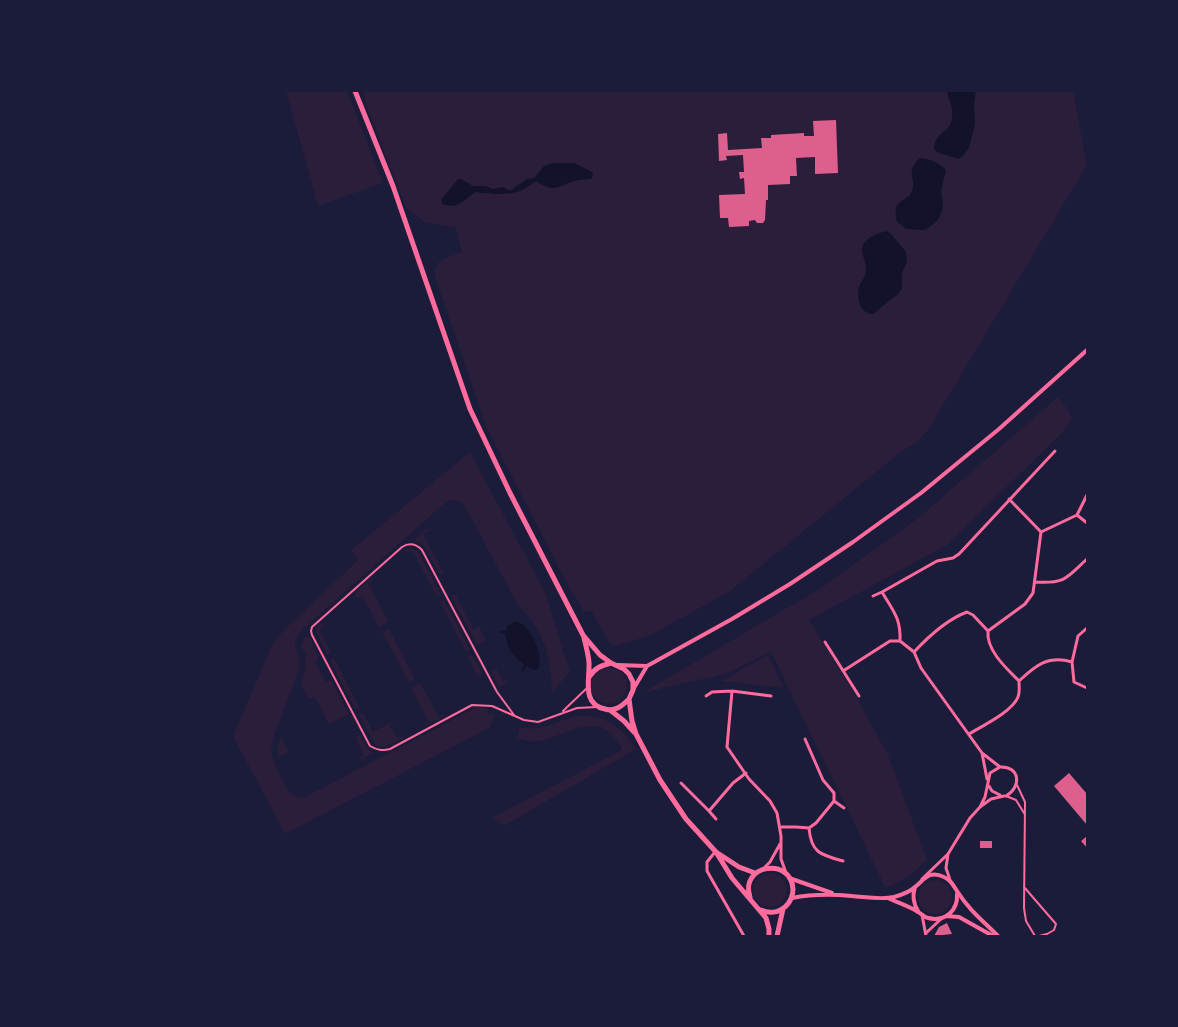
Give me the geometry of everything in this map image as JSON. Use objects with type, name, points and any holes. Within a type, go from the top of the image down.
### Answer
[{"type":"main road","points":[[355,91],[393,186],[470,409],[506,485],[583,635],[594,650],[614,664],[624,668],[629,674],[633,690],[629,699],[623,706],[610,710]]},
{"type":"main road","points":[[583,635],[589,661],[587,688],[589,698],[599,707],[610,710],[636,734]]},
{"type":"main road","points":[[588,678],[600,666],[614,664]]},
{"type":"main road","points":[[629,699],[632,722],[636,734],[668,794],[686,819],[716,852],[724,867],[751,902],[766,918],[769,936]]},
{"type":"main road","points":[[716,852],[755,873]]},
{"type":"main road","points":[[751,902],[748,892],[749,883],[755,873],[763,868],[773,868],[788,876],[793,886],[792,898],[784,909],[778,936]]},
{"type":"main road","points":[[758,909],[765,912],[784,909]]},
{"type":"street","points":[[633,690],[640,675],[647,666],[732,619],[790,584],[921,493],[999,429],[1087,350]]},
{"type":"street","points":[[873,596],[937,561],[953,558],[959,554],[1008,499],[1055,451]]},
{"type":"street","points":[[969,734],[1004,712],[1017,699],[1020,690],[1019,681],[992,648],[987,638],[988,631],[1025,604],[1033,593],[1038,542],[1041,532],[1077,515],[1087,495]]},
{"type":"street","points":[[1008,499],[1041,532]]},
{"type":"street","points":[[1077,515],[1087,523]]},
{"type":"street","points":[[1035,582],[1051,583],[1062,581],[1087,559]]},
{"type":"street","points":[[882,592],[899,620],[900,641]]},
{"type":"street","points":[[914,652],[931,636],[959,615],[967,612],[988,631]]},
{"type":"street","points":[[1087,628],[1078,636],[1072,662],[1074,682],[1087,688]]},
{"type":"street","points":[[792,898],[810,894],[838,894],[888,898],[915,887],[948,854],[970,818],[980,807],[991,799],[1005,796],[1012,792],[1017,785],[1017,778],[1014,772],[1009,768],[1000,767],[982,753],[921,668],[914,652],[900,641],[890,641],[843,671]]},
{"type":"street","points":[[825,642],[859,696]]},
{"type":"street","points":[[1019,681],[1037,665],[1047,660],[1061,659],[1072,662]]},
{"type":"street","points":[[614,664],[647,666]]},
{"type":"street","points":[[732,691],[727,747],[770,801],[777,813],[780,827],[781,859],[788,876],[838,894]]},
{"type":"street","points":[[706,696],[712,692],[732,691],[771,696]]},
{"type":"street","points":[[780,827],[809,828],[816,823],[834,801],[834,793],[823,780],[805,739]]},
{"type":"street","points":[[980,807],[988,785],[982,753]]},
{"type":"street","points":[[988,780],[990,773],[1000,767]]},
{"type":"street","points":[[709,811],[733,783],[746,773]]},
{"type":"street","points":[[681,783],[716,819]]},
{"type":"street","points":[[988,785],[997,795],[1005,796]]},
{"type":"street","points":[[834,801],[844,808]]},
{"type":"street","points":[[809,828],[810,843],[814,848],[824,855],[843,861]]},
{"type":"street","points":[[763,868],[770,862],[780,844]]},
{"type":"street","points":[[716,852],[707,862],[707,870],[744,936]]},
{"type":"street","points":[[948,854],[946,868],[950,881]]},
{"type":"street","points":[[921,880],[929,875],[945,877],[956,889],[966,906],[998,936]]},
{"type":"street","points":[[915,887],[913,895],[914,905],[920,914],[926,934],[952,912],[956,905],[956,889]]},
{"type":"street","points":[[888,898],[927,918],[959,917],[993,936]]},
{"type":"lane","points":[[514,715],[497,692],[422,550],[418,546],[412,544],[402,547],[312,627],[312,636],[370,746],[375,749],[383,751],[390,749],[472,705],[488,706],[524,720],[538,722],[577,708],[599,707]]},
{"type":"lane","points":[[561,713],[587,688]]},
{"type":"lane","points":[[1017,785],[1025,802],[1024,887],[1026,921],[1035,936]]},
{"type":"lane","points":[[1005,796],[1016,800],[1025,815]]},
{"type":"lane","points":[[1024,887],[1056,924],[1054,930],[1039,936]]},
{"type":"shaded area","points":[[286,91],[347,91],[383,183],[318,206]]},
{"type":"shaded area","points":[[363,91],[1073,91],[1087,165],[928,430],[917,442],[901,452],[729,592],[649,636],[612,647],[591,611],[584,612],[563,576],[486,426],[435,277],[435,271],[439,262],[462,252],[456,228],[424,222],[406,208],[366,105]]},
{"type":"shaded area","points":[[947,91],[976,91],[974,104],[975,124],[969,148],[958,159],[937,152],[934,149],[937,139],[951,124],[952,110]]},
{"type":"shaded area","points":[[920,158],[934,161],[946,170],[941,190],[942,211],[938,220],[925,230],[906,229],[897,222],[896,208],[912,191],[912,171],[915,163]]},
{"type":"shaded area","points":[[553,163],[574,163],[592,172],[593,176],[591,179],[576,180],[556,188],[548,187],[536,181],[522,190],[509,194],[476,192],[461,203],[453,206],[443,204],[441,200],[458,179],[473,186],[485,186],[493,189],[503,187],[510,191],[527,179],[534,178],[544,166]]},
{"type":"shaded area","points":[[886,231],[891,234],[906,252],[907,262],[902,273],[902,288],[898,294],[873,314],[868,313],[862,308],[858,296],[859,287],[866,271],[862,249],[869,238]]},
{"type":"shaded area","points":[[1058,397],[1072,418],[1062,433],[947,545],[809,620],[860,703],[888,755],[927,860],[902,880],[885,887],[771,652],[725,674],[642,693],[821,588],[918,518]]},
{"type":"shaded area","points":[[470,452],[545,592],[570,672],[552,692],[550,666],[540,634],[517,604],[465,506],[456,500],[446,502],[301,631],[295,645],[300,667],[273,739],[273,759],[292,795],[305,797],[473,709],[481,707],[488,709],[487,713],[494,715],[491,727],[285,834],[233,736],[273,643],[284,630],[358,560],[351,550]]},
{"type":"shaded area","points":[[427,528],[429,530],[423,534],[444,573],[440,575],[422,543],[415,539]]},
{"type":"shaded area","points":[[411,548],[418,551],[441,595],[437,597],[412,550],[406,553],[404,550]]},
{"type":"shaded area","points":[[372,578],[373,580],[368,583],[389,622],[379,627],[362,596],[357,598],[354,593]]},
{"type":"shaded area","points":[[455,594],[473,629],[479,626],[486,641],[477,645],[452,598]]},
{"type":"shaded area","points":[[444,600],[470,650],[466,652],[440,602]]},
{"type":"shaded area","points":[[516,621],[526,628],[535,641],[540,663],[538,669],[534,670],[522,663],[509,647],[506,640],[507,626]]},
{"type":"shaded area","points":[[322,623],[324,625],[319,629],[331,652],[327,655],[316,631],[318,625]]},
{"type":"shaded area","points":[[389,629],[415,679],[409,682],[382,632]]},
{"type":"shaded area","points":[[309,636],[319,659],[315,662],[326,682],[331,680],[349,714],[329,724],[316,699],[314,697],[308,699],[301,684],[306,660],[305,656],[307,654],[301,647],[304,638]]},
{"type":"shaded area","points":[[472,655],[483,673],[477,676],[468,657]]},
{"type":"shaded area","points":[[768,655],[784,688],[721,681]]},
{"type":"shaded area","points":[[334,658],[360,708],[356,710],[330,662]]},
{"type":"shaded area","points":[[496,668],[503,681],[507,679],[507,682],[499,687],[491,671]]},
{"type":"shaded area","points":[[609,668],[622,673],[627,686],[622,699],[609,704],[596,699],[591,686],[596,673]]},
{"type":"shaded area","points":[[420,683],[439,717],[444,714],[445,716],[425,726],[429,722],[411,688]]},
{"type":"shaded area","points":[[363,713],[373,732],[393,721],[395,722],[390,725],[397,738],[403,736],[404,738],[385,747],[376,746],[359,715]]},
{"type":"shaded area","points":[[586,715],[602,718],[621,730],[636,749],[504,826],[493,817],[622,750],[614,737],[606,730],[596,726],[577,728],[541,741],[517,738],[520,727],[538,728]]},
{"type":"shaded area","points":[[360,735],[367,748],[373,753],[361,760],[359,758],[364,755],[355,737]]},
{"type":"shaded area","points":[[281,737],[289,752],[278,757],[277,750]]},
{"type":"shaded area","points":[[770,873],[777,874],[782,878],[786,883],[786,897],[782,902],[777,906],[770,907],[763,906],[758,902],[754,897],[753,890],[754,883],[758,878],[763,874]]},
{"type":"shaded area","points":[[935,880],[942,881],[947,885],[951,890],[951,904],[947,909],[942,913],[935,914],[928,913],[923,909],[919,904],[918,897],[919,890],[923,885],[928,881]]},
{"type":"building","points":[[836,120],[838,173],[815,174],[815,157],[796,158],[797,176],[790,176],[790,184],[768,185],[768,200],[766,200],[765,220],[763,223],[757,223],[755,220],[749,221],[749,226],[729,227],[728,218],[720,218],[719,195],[745,194],[744,178],[740,179],[739,172],[744,172],[743,155],[726,156],[727,160],[719,161],[718,134],[727,133],[728,150],[762,148],[761,138],[771,138],[771,135],[804,133],[804,136],[814,136],[813,121]]},
{"type":"building","points":[[1069,773],[1087,794],[1087,825],[1054,786]]},
{"type":"building","points":[[1087,836],[1087,848],[1081,841]]},
{"type":"building","points":[[980,841],[992,841],[992,848],[980,848]]},
{"type":"building","points":[[947,923],[952,934],[934,936],[939,927]]},
{"type":"waterway","points":[[501,632],[506,632]]},
{"type":"waterway","points":[[523,670],[525,666]]}]
